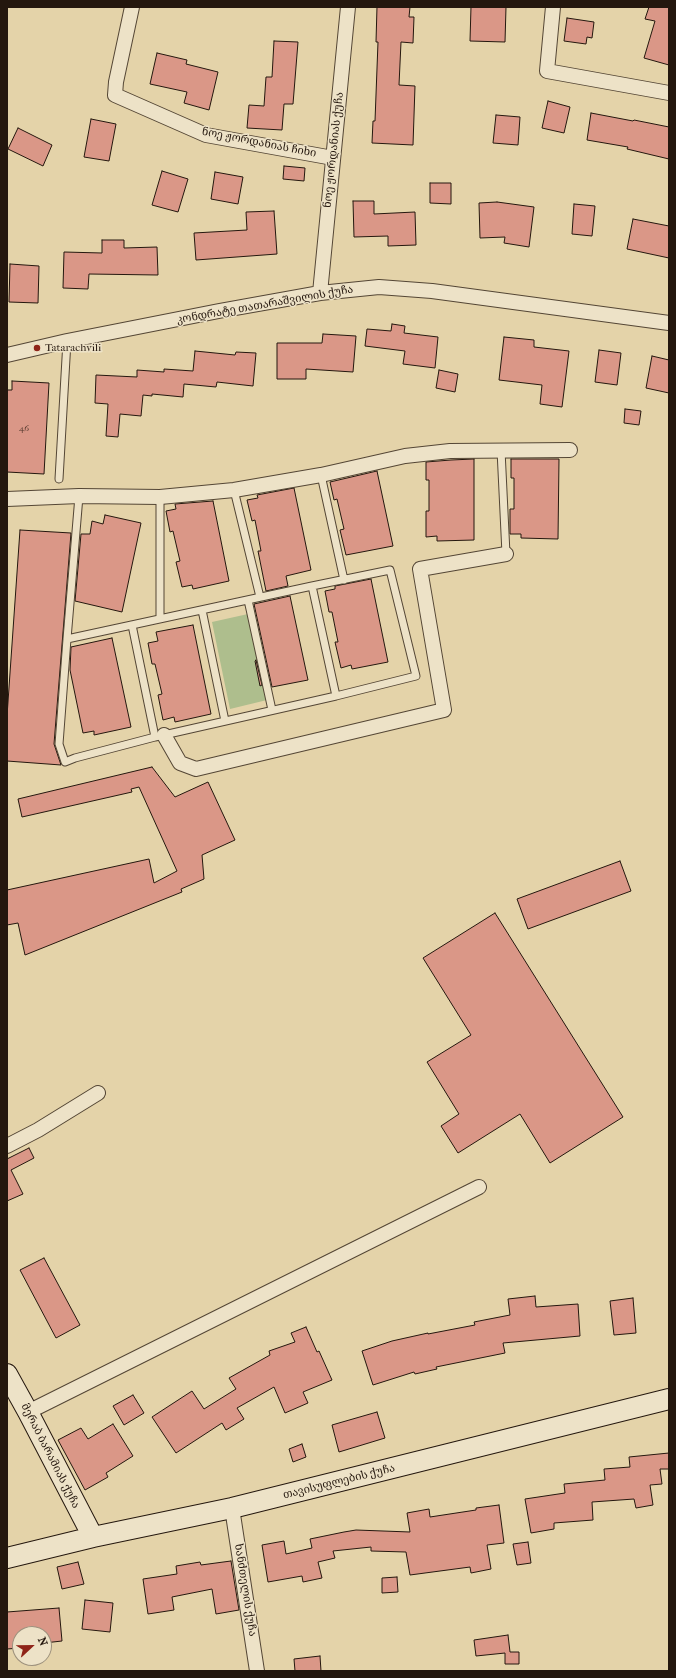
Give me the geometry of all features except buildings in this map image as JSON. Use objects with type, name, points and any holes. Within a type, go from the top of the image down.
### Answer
[{"type":"main road","name":"მერაბ ბარამიას ქუჩა","points":[[7,1374],[93,1537]]},
{"type":"main road","name":"თავისუფლების ქუჩა","points":[[7,1558],[93,1537],[232,1508],[669,1399]]},
{"type":"street","name":"ნოე ჟორდანიას ჩიხი","points":[[132,7],[116,82],[115,95],[206,135],[333,158]]},
{"type":"street","name":"ნოე ჟორდანიას ქუჩა","points":[[320,293],[348,7]]},
{"type":"street","points":[[553,7],[547,71],[669,93]]},
{"type":"street","name":"კონდრატე თათარაშვილის ქუჩა","points":[[7,355],[67,341],[320,293],[379,287],[432,291],[669,323]]},
{"type":"street","points":[[7,499],[79,496],[160,496],[234,490],[321,475],[405,456],[450,451],[570,450]]},
{"type":"street","points":[[159,736],[180,763],[196,769],[444,710],[420,568],[506,554]]},
{"type":"street","points":[[7,1146],[38,1130],[98,1093]]},
{"type":"street","points":[[28,1412],[479,1187]]},
{"type":"street","name":"ხანძთელის ქუჩა","points":[[232,1508],[257,1671]]},
{"type":"lane","points":[[60,479],[67,341]]},
{"type":"lane","points":[[501,450],[506,554]]},
{"type":"lane","points":[[321,475],[344,580]]},
{"type":"lane","points":[[234,490],[260,597]]},
{"type":"lane","points":[[67,639],[390,570],[416,676],[336,696],[159,736],[65,762],[59,744],[67,639],[79,496]]},
{"type":"lane","points":[[160,496],[160,618]]},
{"type":"lane","points":[[312,586],[336,696]]},
{"type":"lane","points":[[248,600],[272,710]]},
{"type":"lane","points":[[202,610],[225,721]]},
{"type":"lane","points":[[132,624],[159,736]]},
{"type":"green space","points":[[248,614],[267,700],[230,709],[212,622]]},
{"type":"place","name":"Tatarachvili","points":[[37,348]]}]
